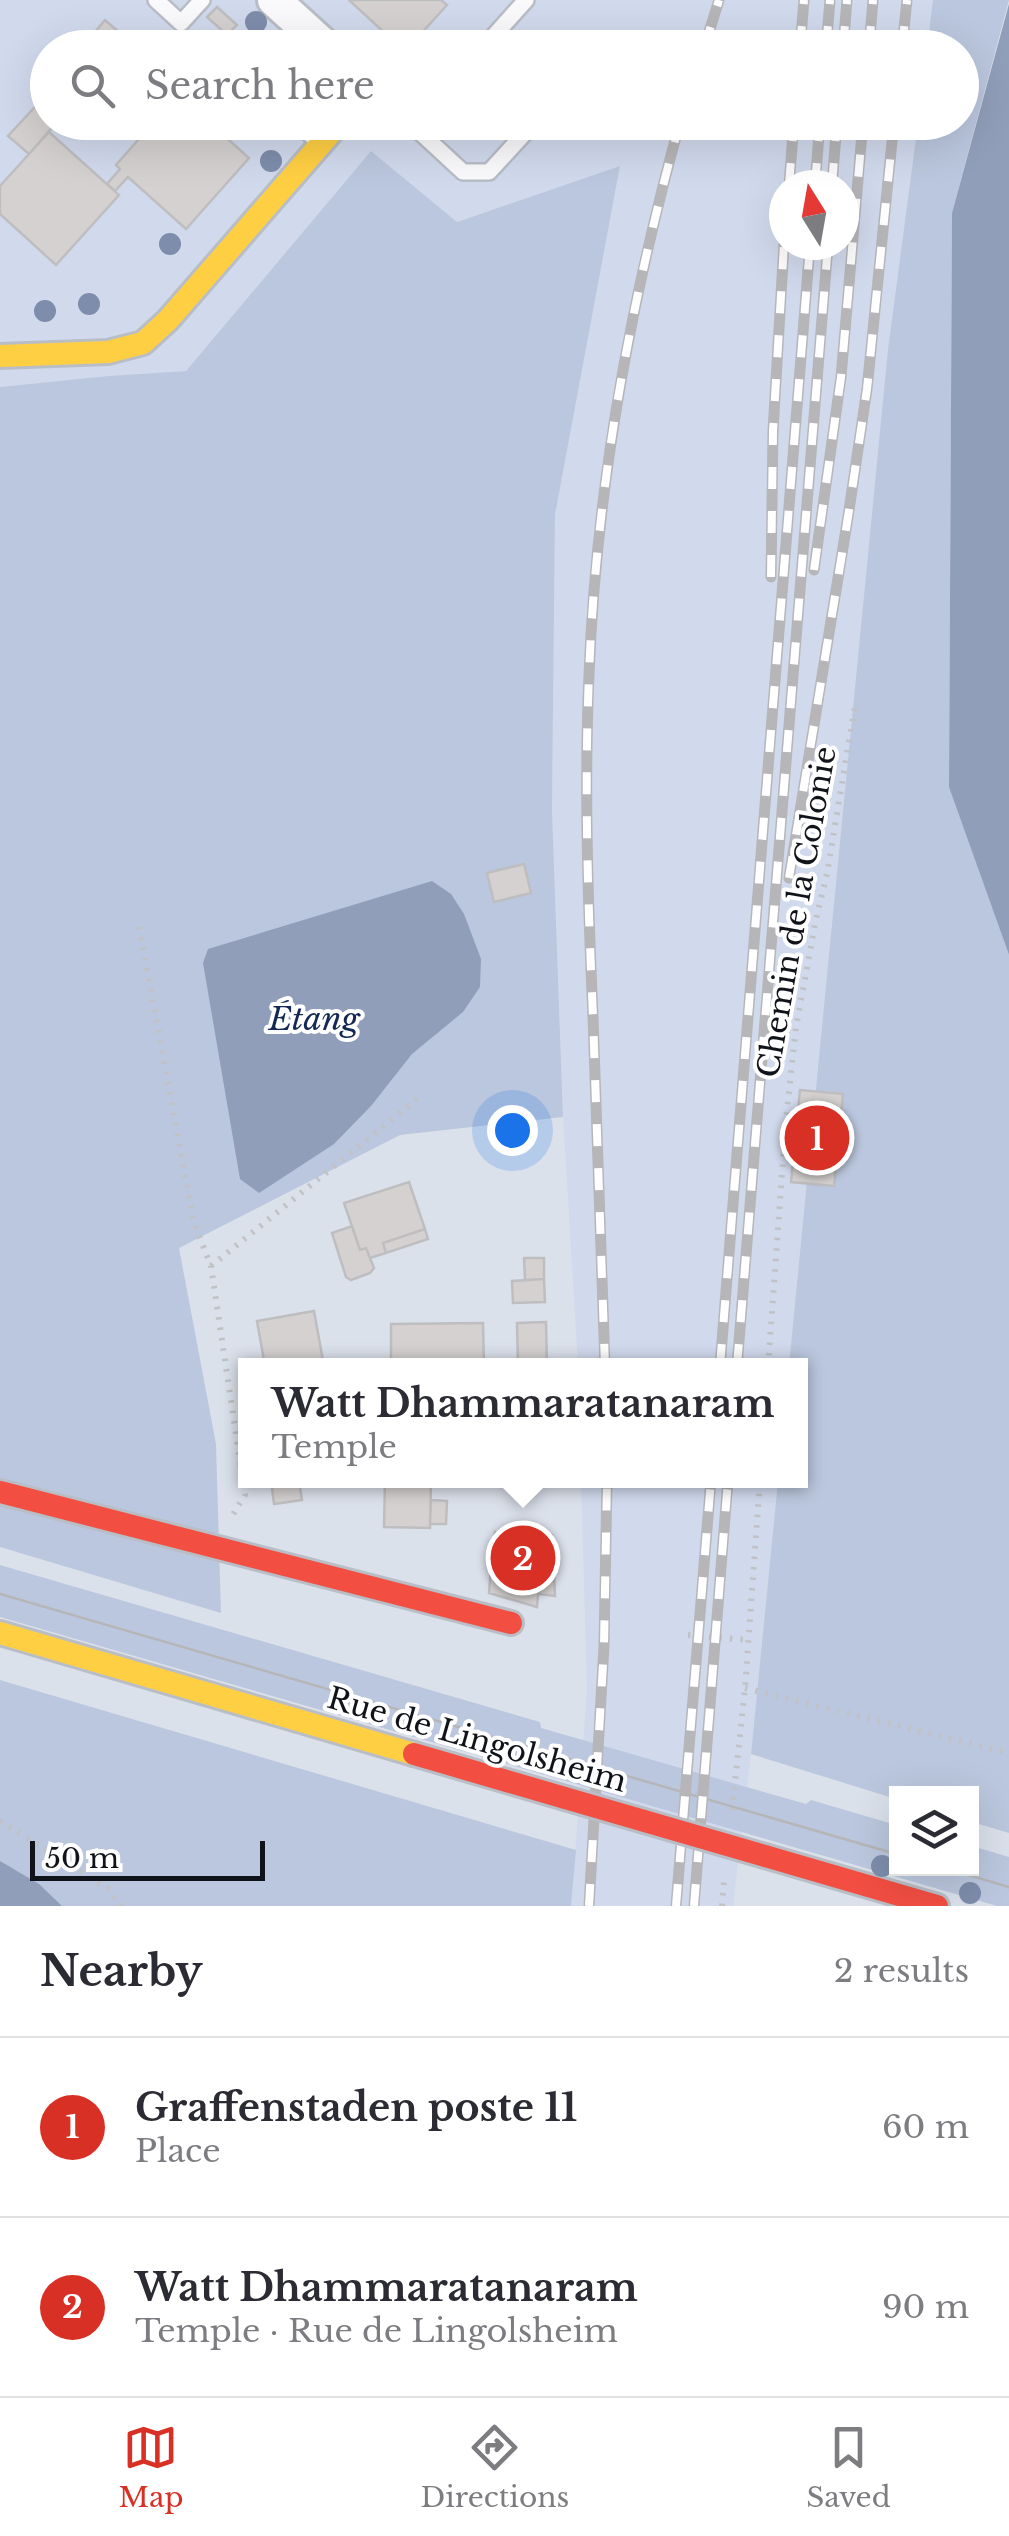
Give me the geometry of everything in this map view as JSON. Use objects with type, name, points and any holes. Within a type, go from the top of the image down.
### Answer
[{"type":"main road","points":[[0,356],[108,352],[142,343],[168,320],[324,140]]},
{"type":"main road","points":[[0,1492],[510,1623]]},
{"type":"main road","name":"Rue de Lingolsheim","points":[[0,1633],[937,1906]]},
{"type":"street","points":[[274,0],[307,30]]},
{"type":"lane","points":[[156,0],[181,22],[202,0]]},
{"type":"lane","points":[[499,30],[526,0]]},
{"type":"lane","points":[[316,140],[320,144]]},
{"type":"lane","points":[[430,140],[463,172],[489,172],[518,140]]},
{"type":"path","name":"Chemin de la Colonie","points":[[769,1358],[796,1027],[827,874],[854,706]]},
{"type":"path","points":[[138,927],[194,1223],[211,1266],[238,1448]]},
{"type":"path","points":[[211,1266],[423,1094]]},
{"type":"path","points":[[214,1547],[245,1495],[244,1488]]},
{"type":"path","points":[[730,1826],[759,1488]]},
{"type":"path","points":[[688,1636],[748,1640]]},
{"type":"path","points":[[745,1688],[1009,1753]]},
{"type":"path","points":[[0,1822],[108,1889],[121,1906]]},
{"type":"path","points":[[722,1906],[726,1866]]},
{"type":"shaded area","points":[[0,0],[933,0],[929,30],[30,30],[30,140],[916,140],[888,349],[790,1358],[578,1358],[563,1117],[552,810],[555,515],[620,167],[456,222],[371,151],[186,371],[0,387]]},
{"type":"shaded area","points":[[933,0],[1009,0],[979,112],[979,30],[929,30]]},
{"type":"shaded area","points":[[916,140],[972,140],[952,213],[949,786],[1009,955],[1009,1833],[979,1824],[979,1786],[889,1786],[889,1797],[751,1754],[777,1488],[808,1488],[808,1358],[790,1358],[888,349]]},
{"type":"shaded area","points":[[371,151],[457,222],[620,166],[555,515],[552,810],[563,1117],[400,1135],[179,1248],[216,1444],[221,1613],[0,1547],[0,387],[186,371]]},
{"type":"shaded area","points":[[581,1488],[777,1488],[733,1906],[571,1906],[587,1690]]},
{"type":"shaded area","points":[[0,1565],[540,1722],[541,1728],[806,1804],[811,1800],[889,1823],[889,1875],[0,1617]]},
{"type":"shaded area","points":[[0,1680],[576,1850],[571,1906],[0,1906]]},
{"type":"shaded area","points":[[979,1848],[1009,1857],[1009,1906],[997,1906],[894,1876],[979,1876]]},
{"type":"water","points":[[1009,4],[1009,955],[949,787],[952,213],[972,140],[979,140],[979,114]]},
{"type":"water","name":"Étang","points":[[432,881],[451,894],[464,914],[481,959],[480,987],[463,1012],[412,1054],[371,1106],[334,1144],[259,1193],[240,1179],[203,963],[208,949]]},
{"type":"water","points":[[0,1861],[39,1884],[62,1906],[0,1906]]},
{"type":"building","points":[[349,0],[441,0],[447,5],[424,30],[382,30]]},
{"type":"building","points":[[217,7],[237,25],[232,30],[221,30],[207,17]]},
{"type":"building","points":[[105,20],[116,30],[97,30]]},
{"type":"building","points":[[30,112],[30,140],[41,140],[29,154],[8,136]]},
{"type":"building","points":[[42,140],[58,140],[119,195],[56,265],[0,214],[0,186]]},
{"type":"building","points":[[138,140],[229,140],[249,158],[186,229],[128,177],[115,191],[107,184],[120,169],[116,165]]},
{"type":"building","points":[[524,864],[531,893],[494,902],[487,873]]},
{"type":"building","points":[[800,1090],[843,1094],[834,1186],[791,1182]]},
{"type":"building","points":[[409,1182],[425,1229],[383,1243],[386,1253],[370,1258],[366,1248],[360,1250],[344,1203]]},
{"type":"building","points":[[352,1226],[360,1250],[366,1248],[374,1268],[351,1280],[346,1277],[332,1233]]},
{"type":"building","points":[[425,1229],[428,1239],[386,1253],[383,1243]]},
{"type":"building","points":[[524,1258],[544,1258],[544,1279],[525,1280]]},
{"type":"building","points":[[544,1279],[545,1302],[513,1303],[512,1281]]},
{"type":"building","points":[[314,1311],[323,1358],[264,1358],[257,1321]]},
{"type":"building","points":[[546,1322],[547,1358],[518,1358],[517,1323]]},
{"type":"building","points":[[483,1323],[484,1358],[391,1358],[391,1324]]},
{"type":"building","points":[[272,1488],[300,1488],[302,1500],[274,1504]]},
{"type":"building","points":[[385,1488],[431,1488],[430,1528],[384,1527]]},
{"type":"building","points":[[431,1500],[447,1501],[446,1524],[430,1524]]},
{"type":"building","points":[[511,1531],[543,1533],[540,1573],[508,1570]]},
{"type":"building","points":[[495,1532],[511,1533],[508,1568],[491,1566]]},
{"type":"building","points":[[543,1533],[552,1535],[554,1574],[540,1573]]},
{"type":"building","points":[[491,1566],[540,1573],[537,1607],[489,1593]]},
{"type":"building","points":[[540,1573],[554,1574],[555,1596],[538,1594]]},
{"type":"tram line","points":[[0,1594],[889,1852]]},
{"type":"tram line","points":[[972,1876],[1009,1887]]},
{"type":"railway","points":[[710,30],[719,0]]},
{"type":"railway","points":[[802,30],[804,0]]},
{"type":"railway","points":[[828,30],[830,0]]},
{"type":"railway","points":[[844,30],[847,0]]},
{"type":"railway","points":[[870,30],[873,0]]},
{"type":"railway","points":[[904,30],[907,0]]},
{"type":"railway","points":[[605,1358],[587,846],[593,605],[618,396],[675,140]]},
{"type":"railway","points":[[790,170],[793,140]]},
{"type":"railway","points":[[816,170],[819,140]]},
{"type":"railway","points":[[833,170],[836,140]]},
{"type":"railway","points":[[814,570],[841,377],[861,140]]},
{"type":"railway","points":[[789,878],[867,389],[892,140]]},
{"type":"railway","points":[[771,577],[773,431],[783,260]]},
{"type":"railway","points":[[721,1358],[809,260]]},
{"type":"railway","points":[[738,1358],[827,260]]},
{"type":"railway","points":[[589,1906],[604,1646],[607,1488]]},
{"type":"railway","points":[[676,1906],[710,1488]]},
{"type":"railway","points":[[694,1906],[727,1488]]},
{"type":"traffic: slow","points":[[0,356],[108,352],[143,343],[168,320],[324,140]]},
{"type":"traffic: slow","points":[[0,1633],[414,1754]]},
{"type":"traffic: jam","points":[[0,1492],[511,1623]]},
{"type":"traffic: jam","points":[[414,1754],[565,1798]]},
{"type":"traffic: jam","points":[[565,1798],[765,1856]]},
{"type":"traffic: jam","points":[[765,1856],[937,1906]]},
{"type":"place","name":"Graffenstaden poste 11","points":[[817,1138]]},
{"type":"place","name":"Watt Dhammaratanaram","points":[[523,1558]]}]
